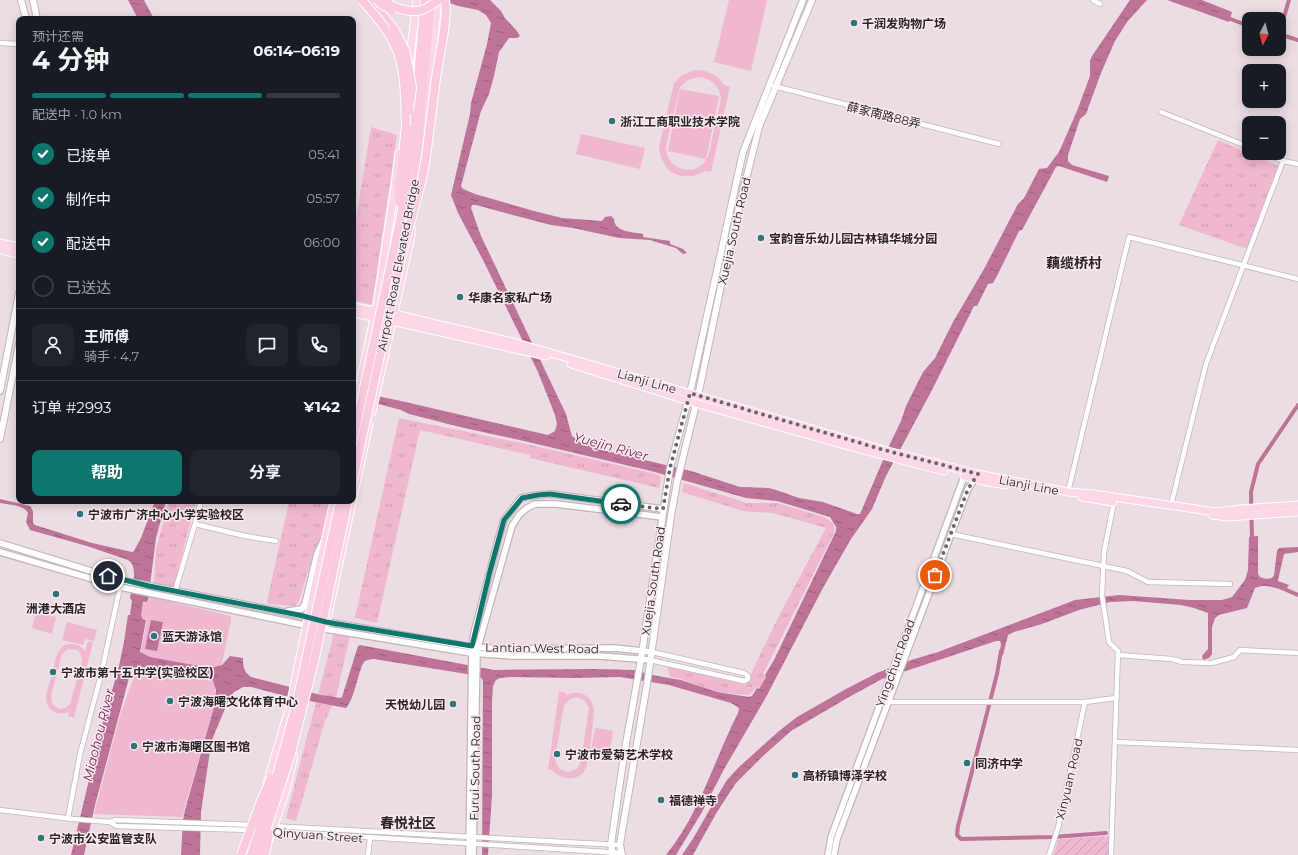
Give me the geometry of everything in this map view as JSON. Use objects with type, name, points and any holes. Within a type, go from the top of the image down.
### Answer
[{"type":"highway","points":[[362,0],[377,17],[389,35],[399,55],[404,79],[406,126]]},
{"type":"highway","points":[[371,0],[394,29],[405,50],[412,88],[406,126],[399,192],[401,216]]},
{"type":"highway","points":[[377,0],[390,10],[399,14],[418,14],[435,2]]},
{"type":"highway","points":[[386,0],[388,4],[406,11],[421,10],[435,2]]},
{"type":"highway","points":[[403,250],[422,179],[444,31],[446,10],[435,2]]},
{"type":"highway","name":"Airport Road Elevated Bridge","points":[[356,426],[401,216],[411,145],[435,2]]},
{"type":"highway","name":"Airport Road Elevated Bridge","points":[[356,466],[403,250],[415,177],[435,2]]},
{"type":"highway","points":[[251,855],[283,754],[296,706],[339,504]]},
{"type":"highway","points":[[258,855],[290,757],[314,662],[347,504]]},
{"type":"highway","points":[[241,855],[261,801],[283,754]]},
{"type":"highway","points":[[264,855],[273,809]]},
{"type":"main road","points":[[21,0],[25,16]]},
{"type":"main road","points":[[33,0],[36,16]]},
{"type":"main road","points":[[356,400],[375,314],[395,186],[417,0]]},
{"type":"main road","name":"Xuejia South Road","points":[[613,854],[611,844],[624,755],[637,683],[670,468],[690,393],[743,152],[803,0]]},
{"type":"main road","name":"Xuejia South Road","points":[[620,845],[647,684],[677,482],[697,399],[728,252],[759,127],[812,0]]},
{"type":"main road","points":[[356,484],[417,208],[435,2]]},
{"type":"main road","points":[[0,243],[16,246]]},
{"type":"main road","points":[[0,250],[16,253]]},
{"type":"main road","points":[[0,391],[1,377],[16,307]]},
{"type":"main road","points":[[356,308],[375,314]]},
{"type":"main road","points":[[356,313],[393,317]]},
{"type":"main road","name":"Lianji Line","points":[[393,317],[513,342],[690,393],[697,399]]},
{"type":"main road","name":"Lianji Line","points":[[393,317],[540,355],[687,400],[697,399],[965,474],[1114,502],[1228,517],[1241,512]]},
{"type":"main road","points":[[0,439],[16,359]]},
{"type":"main road","name":"Lianji Line","points":[[976,476],[1068,492],[1093,494],[1216,512],[1298,512]]},
{"type":"main road","points":[[245,855],[291,704],[306,625],[333,504]]},
{"type":"main road","points":[[264,855],[286,790],[326,626],[352,504]]},
{"type":"main road","name":"Lianji Line","points":[[1258,511],[1298,505]]},
{"type":"main road","points":[[620,845],[622,854]]},
{"type":"street","points":[[1093,0],[1100,4]]},
{"type":"street","points":[[0,43],[16,44]]},
{"type":"street","name":"薛家南路88弄","points":[[769,84],[999,144]]},
{"type":"street","points":[[1161,112],[1242,144]]},
{"type":"street","points":[[1171,505],[1206,364],[1283,161],[1298,164]]},
{"type":"street","points":[[1068,492],[1129,236],[1298,279]]},
{"type":"street","points":[[1,377],[12,379]]},
{"type":"street","name":"Yingchun Road","points":[[828,855],[831,837],[965,474]]},
{"type":"street","name":"Yingchun Road","points":[[834,855],[836,840],[968,489],[976,476]]},
{"type":"street","points":[[474,654],[476,625],[504,520],[522,498],[550,494],[663,509]]},
{"type":"street","points":[[1111,855],[1118,651],[1109,642],[1102,594],[1104,552],[1114,502]]},
{"type":"street","points":[[175,591],[200,504]]},
{"type":"street","points":[[475,647],[512,526],[519,515],[527,508],[535,504],[556,504],[662,517]]},
{"type":"street","points":[[195,524],[276,541]]},
{"type":"street","points":[[281,612],[302,609],[305,604],[317,554],[328,530]]},
{"type":"street","points":[[951,534],[1127,571],[1148,582],[1230,584]]},
{"type":"street","points":[[0,543],[128,581],[149,589]]},
{"type":"street","points":[[0,552],[120,587],[149,589]]},
{"type":"street","points":[[70,819],[78,761],[101,675],[120,587]]},
{"type":"street","name":"Lantian West Road","points":[[149,589],[306,625],[326,626],[475,647],[506,649],[614,648],[652,652]]},
{"type":"street","name":"Lantian West Road","points":[[149,589],[175,591],[281,612],[308,618],[326,626],[474,654],[513,656],[600,656],[641,658],[650,660]]},
{"type":"street","points":[[1118,655],[1172,659],[1182,662],[1212,663],[1234,657],[1240,650],[1298,652]]},
{"type":"street","points":[[650,660],[744,681],[748,679],[748,676],[744,673],[652,652]]},
{"type":"street","name":"Furui South Road","points":[[473,855],[474,654]]},
{"type":"street","points":[[888,702],[1086,702],[1116,698]]},
{"type":"street","name":"Xinyuan Road","points":[[1049,855],[1058,828],[1086,702]]},
{"type":"street","points":[[1115,742],[1298,750]]},
{"type":"street","name":"Qinyuan Street","points":[[0,810],[70,819],[110,822],[115,820],[181,822],[273,829],[620,845]]},
{"type":"street","name":"Qinyuan Street","points":[[110,822],[116,826],[201,829],[254,828]]},
{"type":"street","name":"Qinyuan Street","points":[[273,829],[370,838],[622,854]]},
{"type":"street","points":[[368,855],[370,838]]},
{"type":"street","name":"Furui South Road","points":[[469,855],[474,844]]},
{"type":"green space","points":[[729,0],[767,0],[751,71],[714,62]]},
{"type":"green space","points":[[694,70],[703,71],[715,75],[724,85],[730,87],[711,172],[705,171],[693,176],[680,176],[671,172],[661,158],[659,147],[674,83],[681,76]],"holes":[[[698,77],[711,81],[717,87],[721,99],[710,150],[706,160],[701,166],[688,170],[675,165],[670,160],[667,154],[666,146],[680,87],[688,80]]]},
{"type":"green space","points":[[680,89],[719,96],[706,159],[668,151]]},
{"type":"green space","points":[[371,127],[397,135],[372,305],[356,301],[356,220]]},
{"type":"green space","points":[[581,134],[645,148],[640,169],[576,154]]},
{"type":"green space","points":[[1218,140],[1242,150],[1242,160],[1264,160],[1278,166],[1247,249],[1179,225]]},
{"type":"green space","points":[[399,418],[526,444],[656,474],[661,477],[659,488],[530,458],[530,455],[420,430],[377,623],[355,618]]},
{"type":"green space","points":[[684,483],[747,503],[777,503],[824,517],[833,523],[835,531],[763,674],[766,677],[759,688],[757,687],[749,695],[716,692],[681,679],[670,677],[667,666],[746,685],[774,625],[826,528],[773,513],[743,511],[682,492]]},
{"type":"green space","points":[[168,504],[195,504],[173,590],[154,584],[156,550]]},
{"type":"green space","points":[[288,504],[331,504],[326,526],[309,568],[299,601],[295,606],[269,604],[267,602]]},
{"type":"green space","name":"宁波海曙文化体育中心","points":[[149,596],[231,616],[223,659],[215,690],[214,707],[183,817],[94,814],[121,712],[134,677],[141,650],[147,620],[141,617],[143,603],[148,602]]},
{"type":"green space","points":[[36,612],[56,617],[52,634],[32,628]]},
{"type":"green space","points":[[67,622],[97,630],[94,641],[85,639],[83,645],[62,640]]},
{"type":"green space","points":[[334,633],[350,636],[336,697],[325,721],[296,821],[286,818]]},
{"type":"green space","points":[[88,641],[93,642],[74,718],[68,716],[69,712],[54,712],[49,707],[46,699],[47,690],[59,650],[72,644],[81,647],[85,651]],"holes":[[[68,649],[78,650],[82,661],[70,704],[65,708],[59,709],[52,704],[51,696],[62,654]]]},
{"type":"green space","points":[[559,691],[566,693],[566,695],[571,693],[584,694],[593,704],[594,709],[590,749],[586,768],[583,773],[575,778],[565,778],[552,770],[548,770]],"holes":[[[576,697],[584,700],[589,708],[581,761],[575,770],[571,772],[563,771],[556,764],[555,758],[564,706],[569,700]]]},
{"type":"green space","points":[[595,728],[613,731],[608,760],[590,757]]},
{"type":"green space","points":[[1109,836],[1109,855],[1053,855],[1059,839]]},
{"type":"water","points":[[128,0],[144,0],[152,16],[136,16]]},
{"type":"water","points":[[441,0],[490,0],[501,11],[520,36],[517,38],[509,38],[499,52],[489,94],[481,111],[461,186],[463,189],[475,194],[562,218],[602,221],[605,217],[611,216],[617,227],[625,231],[643,234],[643,237],[670,241],[670,244],[683,249],[687,253],[683,254],[676,248],[650,240],[619,238],[551,225],[472,205],[471,208],[481,236],[566,414],[572,436],[580,442],[594,448],[691,471],[740,487],[769,488],[799,498],[823,502],[860,514],[901,421],[906,406],[923,372],[935,358],[953,322],[1039,169],[1047,168],[1059,152],[1090,76],[1090,61],[1092,56],[1130,0],[1147,0],[1127,22],[1115,41],[1086,114],[1080,119],[1068,155],[1068,161],[1072,165],[1109,176],[1107,182],[1059,166],[1056,167],[1022,230],[1019,231],[993,283],[988,284],[977,306],[974,306],[932,390],[886,476],[872,509],[851,539],[824,586],[766,697],[723,771],[702,812],[676,855],[666,855],[688,822],[706,786],[739,708],[731,703],[669,685],[620,677],[511,677],[496,680],[493,686],[492,701],[492,795],[488,855],[482,855],[483,680],[479,676],[374,659],[365,661],[363,664],[352,698],[346,708],[289,697],[251,687],[243,687],[234,692],[229,699],[211,744],[201,812],[200,855],[181,855],[183,820],[214,707],[216,690],[213,681],[211,678],[190,674],[177,675],[135,669],[132,670],[95,805],[84,855],[71,855],[103,722],[119,666],[128,615],[130,615],[132,601],[130,598],[134,572],[131,563],[128,560],[87,546],[30,530],[26,522],[28,513],[26,510],[16,505],[0,503],[0,499],[16,503],[16,504],[30,506],[33,511],[33,523],[35,525],[92,543],[132,552],[141,538],[154,504],[165,504],[156,538],[148,600],[147,602],[143,602],[141,616],[146,620],[140,652],[150,657],[210,668],[222,665],[230,656],[243,658],[244,669],[251,677],[321,695],[340,698],[342,697],[358,646],[360,645],[494,670],[634,670],[681,680],[717,692],[749,697],[752,696],[757,688],[759,689],[766,677],[765,675],[774,660],[836,531],[836,527],[830,517],[777,501],[746,498],[651,471],[460,427],[409,414],[401,410],[356,400],[356,392],[548,435],[555,431],[557,424],[555,415],[538,372],[484,262],[458,213],[451,195],[470,114],[471,103],[487,44],[491,23],[486,15],[478,10],[458,6]]},
{"type":"water","points":[[1167,0],[1202,0],[1232,12],[1229,22]]},
{"type":"water","points":[[1258,536],[1258,574],[1260,577],[1266,579],[1272,578],[1274,575],[1277,551],[1279,548],[1298,547],[1298,552],[1284,554],[1278,581],[1289,585],[1285,591],[1266,586],[1255,588],[1247,608],[1219,615],[1215,618],[1212,627],[1212,654],[1209,658],[1203,660],[1202,656],[1208,649],[1208,613],[1181,605],[1133,601],[1110,602],[1079,610],[1042,624],[1014,632],[1008,635],[1003,655],[999,655],[1001,644],[1000,641],[996,641],[882,679],[791,731],[736,783],[717,812],[693,855],[682,855],[727,780],[739,767],[797,717],[846,689],[877,673],[911,660],[938,652],[1075,600],[1119,595],[1190,600],[1222,600],[1232,597],[1245,580],[1248,570],[1249,537]]},
{"type":"water","name":"蓝天游泳馆","points":[[151,620],[163,622],[157,651],[145,649]]},
{"type":"waterway","points":[[1285,12],[1289,0]]},
{"type":"waterway","points":[[1225,17],[1242,23]]},
{"type":"waterway","points":[[1286,36],[1298,40]]},
{"type":"waterway","points":[[1252,540],[1251,492],[1258,464],[1298,405]]},
{"type":"waterway","points":[[1282,588],[1298,595]]},
{"type":"waterway","points":[[1001,651],[997,674],[957,835],[961,839],[1053,837],[1106,833]]},
{"type":"way so far","points":[[621,504],[663,509],[670,468],[690,393],[884,450],[978,474],[968,489],[935,575]]},
{"type":"place","name":"千润发购物广场","points":[[854,23]]},
{"type":"place","name":"浙江工商职业技术学院","points":[[612,121]]},
{"type":"place","name":"宝韵音乐幼儿园古林镇华城分园","points":[[761,238]]},
{"type":"place","name":"华康名家私广场","points":[[460,297]]},
{"type":"place","name":"宁波市广济中心小学实验校区","points":[[80,514]]},
{"type":"place","name":"洲港大酒店","points":[[56,594]]},
{"type":"place","name":"蓝天游泳馆","points":[[154,636]]},
{"type":"place","name":"宁波市第十五中学(实验校区)","points":[[53,672]]},
{"type":"place","name":"宁波海曙文化体育中心","points":[[170,701]]},
{"type":"place","name":"天悦幼儿园","points":[[453,704]]},
{"type":"place","name":"宁波市海曙区图书馆","points":[[134,746]]},
{"type":"place","name":"宁波市爱菊艺术学校","points":[[557,754]]},
{"type":"place","name":"同济中学","points":[[967,763]]},
{"type":"place","name":"高桥镇博泽学校","points":[[795,775]]},
{"type":"place","name":"福德禅寺","points":[[661,800]]},
{"type":"place","name":"宁波市公安监管支队","points":[[41,838]]},
{"type":"district","name":"藕缆桥村","points":[[1074,263]]},
{"type":"district","name":"春悦社区","points":[[408,823]]},
{"type":"route","points":[[108,576],[120,580],[299,615],[326,622],[472,646],[474,633],[504,520],[522,498],[550,494],[621,504]]},
{"type":"water label","name":"Yuejin River","points":[[611,446]]},
{"type":"water label","name":"Miaohou River","points":[[98,735]]}]
